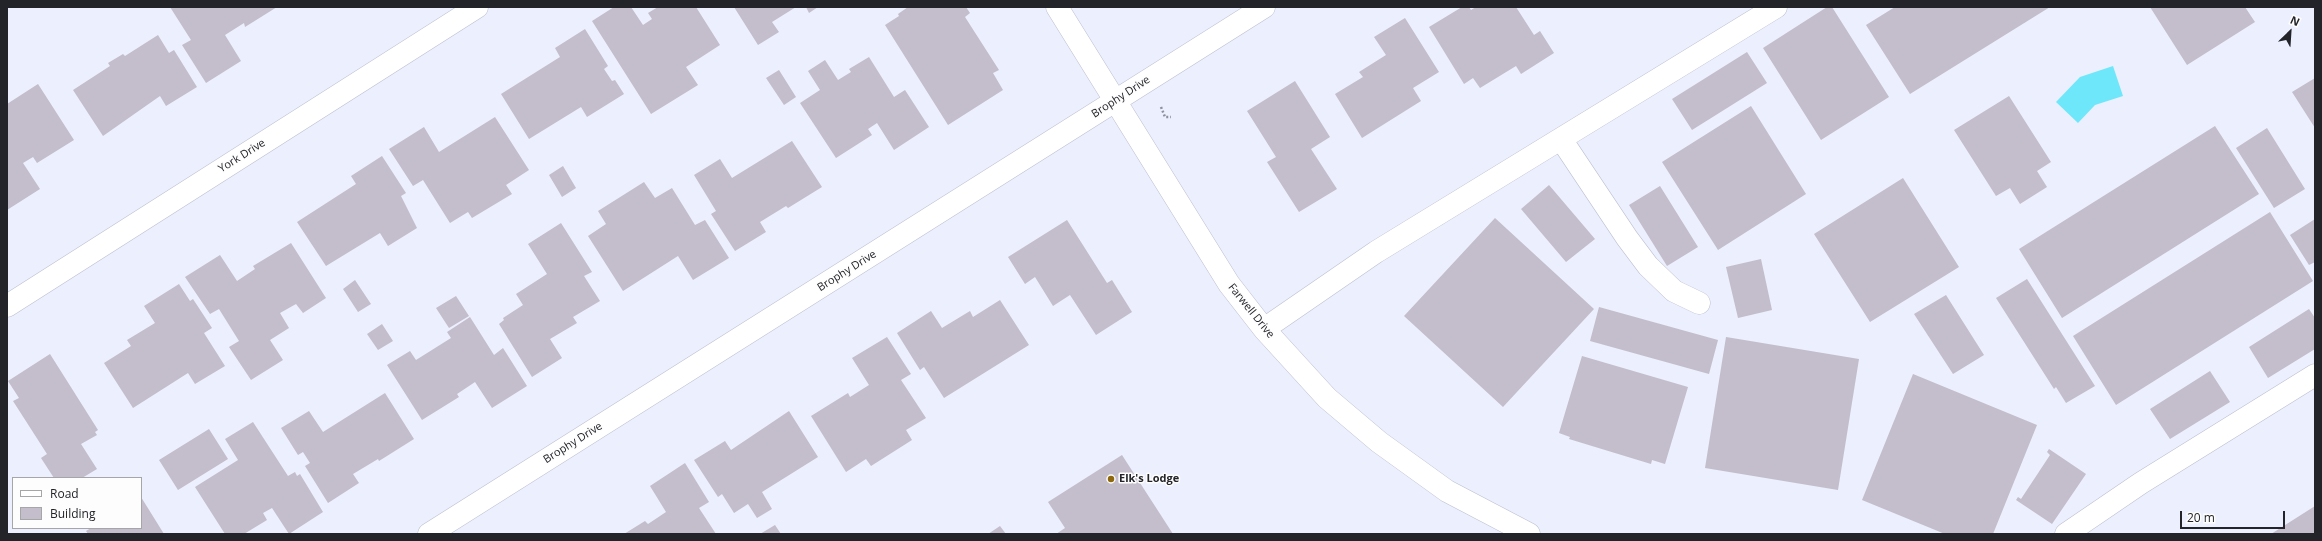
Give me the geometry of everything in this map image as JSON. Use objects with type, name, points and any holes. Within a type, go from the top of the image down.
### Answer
[{"type":"street","name":"York Drive","points":[[7,306],[477,7]]},
{"type":"street","name":"Farwell Drive","points":[[1057,7],[1116,100],[1136,138],[1229,284],[1264,329],[1327,398],[1379,442],[1447,491],[1529,534]]},
{"type":"street","name":"Brophy Drive","points":[[429,534],[1264,7]]},
{"type":"street","points":[[1264,329],[1376,252],[1776,7]]},
{"type":"street","points":[[1561,139],[1627,238],[1648,266],[1674,291],[1699,304]]},
{"type":"street","points":[[2066,534],[2141,483],[2315,375]]},
{"type":"path","points":[[1160,104],[1165,117],[1171,117]]},
{"type":"water","points":[[2113,66],[2123,96],[2095,105],[2078,123],[2056,102],[2080,77]]},
{"type":"building","points":[[170,7],[277,7],[245,27],[244,23],[225,35],[241,61],[206,83],[182,45],[191,40]]},
{"type":"building","points":[[614,7],[631,7],[643,25],[652,19],[648,13],[658,7],[696,7],[720,45],[686,67],[698,85],[651,114],[592,21]]},
{"type":"building","points":[[734,7],[796,7],[772,22],[779,32],[758,45]]},
{"type":"building","points":[[806,7],[818,7],[809,13]]},
{"type":"building","points":[[908,7],[966,7],[970,13],[965,17],[999,70],[993,73],[1003,90],[948,125],[885,25],[899,16],[898,14]]},
{"type":"building","points":[[1462,7],[1469,7],[1471,10],[1476,7],[1516,7],[1534,35],[1540,31],[1554,53],[1521,74],[1516,66],[1480,88],[1473,78],[1464,84],[1429,27]]},
{"type":"building","points":[[1827,7],[1832,7],[1889,97],[1821,140],[1763,48]]},
{"type":"building","points":[[1895,7],[2050,7],[1910,94],[1866,25]]},
{"type":"building","points":[[2150,7],[2245,7],[2255,22],[2187,65]]},
{"type":"building","points":[[1405,18],[1439,72],[1413,88],[1421,101],[1362,138],[1335,94],[1363,77],[1359,72],[1386,55],[1374,37]]},
{"type":"building","points":[[585,29],[608,66],[604,69],[612,81],[615,80],[624,94],[587,117],[581,107],[529,139],[501,94],[560,57],[555,48]]},
{"type":"building","points":[[158,35],[169,53],[174,50],[197,87],[166,106],[160,96],[103,136],[73,90],[110,66],[108,63],[123,54],[125,56]]},
{"type":"building","points":[[1747,52],[1767,83],[1692,130],[1672,99]]},
{"type":"building","points":[[869,57],[894,97],[905,90],[929,127],[894,150],[877,123],[868,129],[872,135],[836,158],[800,103],[820,90],[808,71],[825,60],[838,80],[851,72],[849,69]]},
{"type":"building","points":[[779,70],[796,97],[784,105],[766,78]]},
{"type":"building","points":[[2315,78],[2315,128],[2292,92]]},
{"type":"building","points":[[1295,81],[1330,137],[1311,149],[1337,189],[1299,212],[1267,162],[1276,157],[1247,111]]},
{"type":"building","points":[[38,84],[74,140],[37,163],[33,157],[23,163],[40,189],[7,210],[7,104]]},
{"type":"building","points":[[2009,96],[2051,162],[2037,171],[2047,187],[2020,204],[2010,188],[1996,196],[1954,130]]},
{"type":"building","points":[[1751,106],[1806,194],[1718,250],[1662,162]]},
{"type":"building","points":[[495,117],[529,170],[506,185],[512,194],[472,218],[468,212],[450,223],[423,180],[413,186],[389,149],[424,127],[439,152]]},
{"type":"building","points":[[2215,126],[2259,194],[2062,318],[2019,249]]},
{"type":"building","points":[[2267,128],[2305,189],[2274,208],[2236,148]]},
{"type":"building","points":[[792,141],[822,187],[788,208],[786,206],[760,222],[766,232],[735,251],[711,214],[716,211],[694,175],[720,159],[732,178]]},
{"type":"building","points":[[382,156],[406,193],[401,196],[417,228],[388,246],[380,233],[326,266],[297,222],[356,184],[351,176]]},
{"type":"building","points":[[563,166],[576,188],[562,197],[549,175]]},
{"type":"building","points":[[1903,178],[1959,267],[1870,322],[1814,234]]},
{"type":"building","points":[[644,182],[655,198],[672,188],[695,225],[705,220],[729,258],[693,280],[678,256],[623,291],[588,236],[606,224],[598,211]]},
{"type":"building","points":[[1549,185],[1595,239],[1566,262],[1521,209]]},
{"type":"building","points":[[1660,186],[1698,247],[1667,266],[1629,205]]},
{"type":"building","points":[[2270,212],[2313,281],[2116,405],[2073,336]]},
{"type":"building","points":[[1495,218],[1594,309],[1503,407],[1404,316]]},
{"type":"building","points":[[2315,219],[2315,262],[2309,265],[2290,235]]},
{"type":"building","points":[[1067,220],[1107,283],[1112,280],[1132,312],[1096,335],[1070,295],[1053,306],[1035,277],[1025,284],[1008,257]]},
{"type":"building","points":[[561,223],[592,272],[584,276],[600,301],[573,317],[577,323],[550,339],[562,358],[532,377],[499,324],[504,320],[503,318],[523,305],[516,294],[547,274],[528,244]]},
{"type":"building","points":[[291,243],[326,298],[303,313],[296,304],[280,313],[289,328],[270,340],[283,360],[251,380],[229,347],[239,341],[219,309],[210,314],[185,277],[220,255],[237,281],[255,269],[253,266]]},
{"type":"building","points":[[1761,259],[1772,310],[1738,318],[1726,267]]},
{"type":"building","points":[[2027,279],[2095,386],[2066,403],[2056,387],[2054,389],[1996,298]]},
{"type":"building","points":[[355,280],[371,304],[358,312],[343,289]]},
{"type":"building","points":[[179,284],[190,301],[193,299],[212,328],[204,333],[225,366],[195,384],[188,373],[133,408],[104,363],[131,346],[127,340],[155,323],[144,306]]},
{"type":"building","points":[[1946,295],[1984,355],[1953,374],[1914,314]]},
{"type":"building","points":[[456,296],[469,316],[449,328],[436,308]]},
{"type":"building","points":[[1000,300],[1029,345],[944,398],[924,367],[920,370],[897,333],[931,311],[942,328],[970,311],[973,317]]},
{"type":"building","points":[[1599,307],[1718,340],[1709,374],[1590,341]]},
{"type":"building","points":[[2309,309],[2315,318],[2315,349],[2268,378],[2249,347]]},
{"type":"building","points":[[470,317],[494,355],[503,348],[527,386],[492,408],[475,382],[457,394],[459,397],[422,420],[387,365],[410,351],[416,360],[451,338],[447,332]]},
{"type":"building","points":[[382,324],[393,341],[378,350],[367,334]]},
{"type":"building","points":[[887,337],[911,374],[901,380],[926,418],[906,430],[912,440],[871,466],[866,459],[846,472],[811,416],[848,393],[850,397],[869,385],[852,358]]},
{"type":"building","points":[[1726,337],[1859,359],[1838,490],[1705,468]]},
{"type":"building","points":[[50,354],[98,430],[95,432],[97,435],[81,444],[97,469],[84,477],[53,477],[41,458],[47,454],[13,401],[19,398],[8,381]]},
{"type":"building","points":[[1582,356],[1688,387],[1665,464],[1652,460],[1651,464],[1569,439],[1570,437],[1559,433]]},
{"type":"building","points":[[2210,371],[2230,402],[2170,439],[2150,409]]},
{"type":"building","points":[[1913,374],[2037,425],[1993,534],[1945,534],[1862,500]]},
{"type":"building","points":[[385,393],[414,439],[379,461],[378,459],[353,474],[359,483],[328,503],[305,466],[310,463],[303,452],[298,455],[281,428],[309,411],[323,432]]},
{"type":"building","points":[[789,411],[818,457],[762,492],[772,509],[757,518],[748,504],[734,513],[722,494],[718,497],[694,460],[725,441],[731,450]]},
{"type":"building","points":[[253,422],[288,476],[295,472],[297,476],[300,474],[323,512],[289,534],[272,508],[263,513],[267,520],[244,534],[225,534],[195,487],[238,460],[225,439]]},
{"type":"building","points":[[209,429],[228,459],[178,490],[159,460]]},
{"type":"building","points":[[2049,449],[2086,474],[2052,524],[2016,500],[2018,497],[2021,499],[2050,455],[2047,452]]},
{"type":"building","name":"Elk's Lodge","points":[[1122,455],[1173,534],[1056,534],[1065,528],[1048,502]]},
{"type":"building","points":[[685,463],[709,502],[699,508],[716,534],[624,534],[645,521],[648,524],[666,512],[650,486]]},
{"type":"building","points":[[142,499],[164,534],[88,534],[86,531],[89,529],[142,529]]},
{"type":"building","points":[[2315,506],[2315,534],[2271,534]]},
{"type":"building","points":[[775,525],[781,534],[760,534]]},
{"type":"building","points":[[1000,526],[1006,534],[988,534]]},
{"type":"place","name":"Elk's Lodge","points":[[1111,479]]}]
